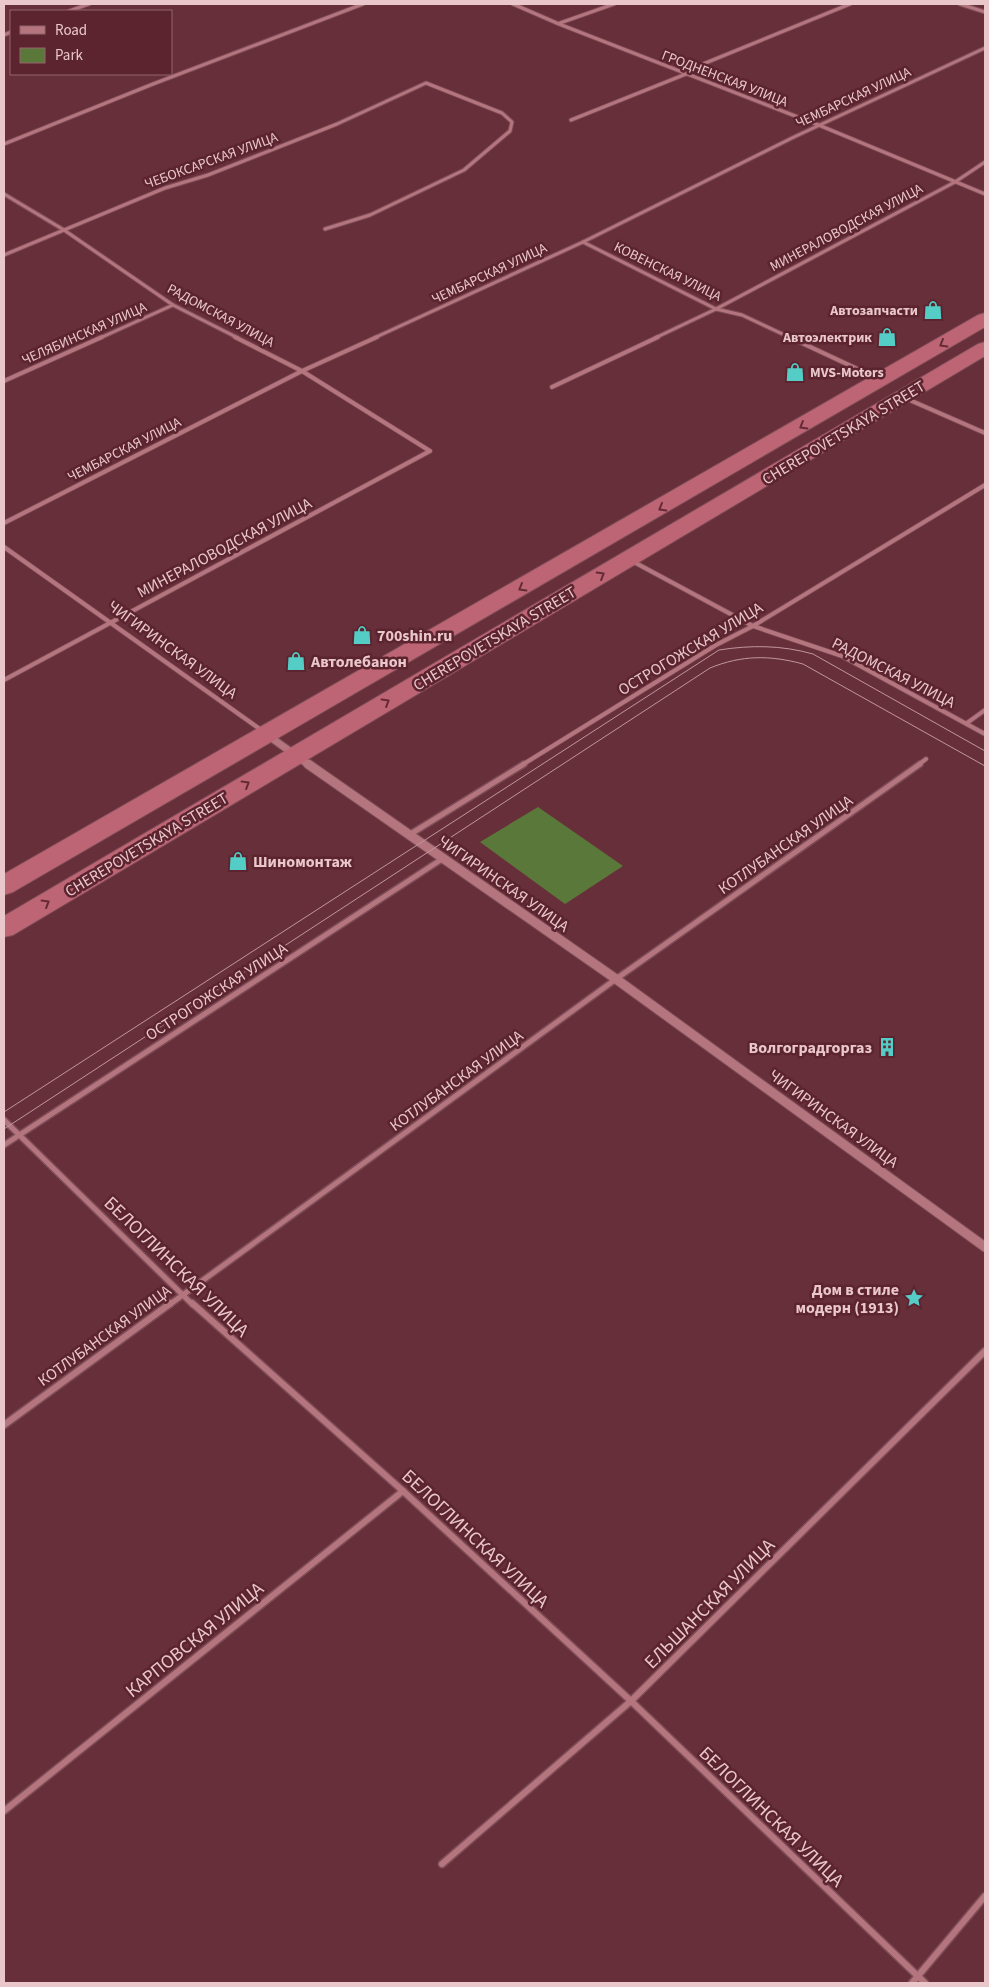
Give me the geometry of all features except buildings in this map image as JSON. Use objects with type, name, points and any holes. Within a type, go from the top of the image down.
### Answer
[{"type":"highway","name":"CHEREPOVETSKAYA STREET","points":[[4,886],[266,734],[604,542],[985,319]]},
{"type":"highway","name":"CHEREPOVETSKAYA STREET","points":[[4,928],[985,348]]},
{"type":"street","points":[[72,10],[89,4]]},
{"type":"street","points":[[4,144],[153,84],[363,4]]},
{"type":"street","name":"ГРОДНЕНСКАЯ УЛИЦА","points":[[513,4],[559,24],[821,126],[985,194]]},
{"type":"street","points":[[559,24],[614,4]]},
{"type":"street","points":[[571,120],[686,74],[703,64],[850,4]]},
{"type":"street","points":[[960,4],[985,12]]},
{"type":"street","name":"ЧЕМБАРСКАЯ УЛИЦА","points":[[4,523],[302,371],[583,242],[794,136],[821,126],[985,48]]},
{"type":"street","name":"ЧЕБОКСАРСКАЯ УЛИЦА","points":[[4,255],[165,188],[208,175],[337,124],[426,83],[502,113],[512,122],[510,131],[464,170],[370,215],[325,229]]},
{"type":"street","name":"МИНЕРАЛОВОДСКАЯ УЛИЦА","points":[[552,387],[716,308],[954,182],[985,162]]},
{"type":"street","name":"РАДОМСКАЯ УЛИЦА","points":[[4,194],[64,230],[173,305],[302,371],[430,451]]},
{"type":"street","name":"КОВЕНСКАЯ УЛИЦА","points":[[583,242],[716,308],[742,315],[881,380]]},
{"type":"street","name":"ЧЕЛЯБИНСКАЯ УЛИЦА","points":[[4,381],[173,305]]},
{"type":"street","points":[[902,397],[985,433]]},
{"type":"street","name":"МИНЕРАЛОВОДСКАЯ УЛИЦА","points":[[4,680],[430,451]]},
{"type":"street","name":"ОСТРОГОЖСКАЯ УЛИЦА","points":[[409,835],[716,645],[753,626],[985,485]]},
{"type":"street","name":"ЧИГИРИНСКАЯ УЛИЦА","points":[[4,547],[442,859],[616,979],[985,1247]]},
{"type":"street","name":"РАДОМСКАЯ УЛИЦА","points":[[628,559],[753,626],[842,656],[985,734]]},
{"type":"street","points":[[967,723],[985,710]]},
{"type":"street","name":"КОТЛУБАНСКАЯ УЛИЦА","points":[[4,1425],[616,979],[926,759]]},
{"type":"street","name":"ОСТРОГОЖСКАЯ УЛИЦА","points":[[4,1145],[442,859]]},
{"type":"street","name":"БЕЛОГЛИНСКАЯ УЛИЦА","points":[[4,1120],[213,1324],[404,1491],[631,1701],[925,1983]]},
{"type":"street","name":"ЕЛЬШАНСКАЯ УЛИЦА","points":[[442,1864],[631,1701],[985,1352]]},
{"type":"street","name":"КАРПОВСКАЯ УЛИЦА","points":[[4,1811],[404,1491]]},
{"type":"street","points":[[912,1983],[985,1896]]},
{"type":"green space","points":[[538,807],[623,866],[565,904],[480,842]]},
{"type":"tram line","points":[[4,1112],[719,650],[766,647],[813,654],[985,751]]},
{"type":"tram line","points":[[4,1129],[710,668],[733,661],[756,658],[779,659],[803,664],[985,766]]},
{"type":"place","name":"Автозапчасти","points":[[933,310]]},
{"type":"place","name":"Автоэлектрик","points":[[887,337]]},
{"type":"place","name":"MVS-Motors","points":[[795,372]]},
{"type":"place","name":"700shin.ru","points":[[362,635]]},
{"type":"place","name":"Автолебанон","points":[[296,661]]},
{"type":"place","name":"Шиномонтаж","points":[[238,861]]},
{"type":"place","name":"Волгоградгоргаз","points":[[887,1047]]},
{"type":"place","name":"Дом в стиле модерн (1913)","points":[[914,1298]]}]
